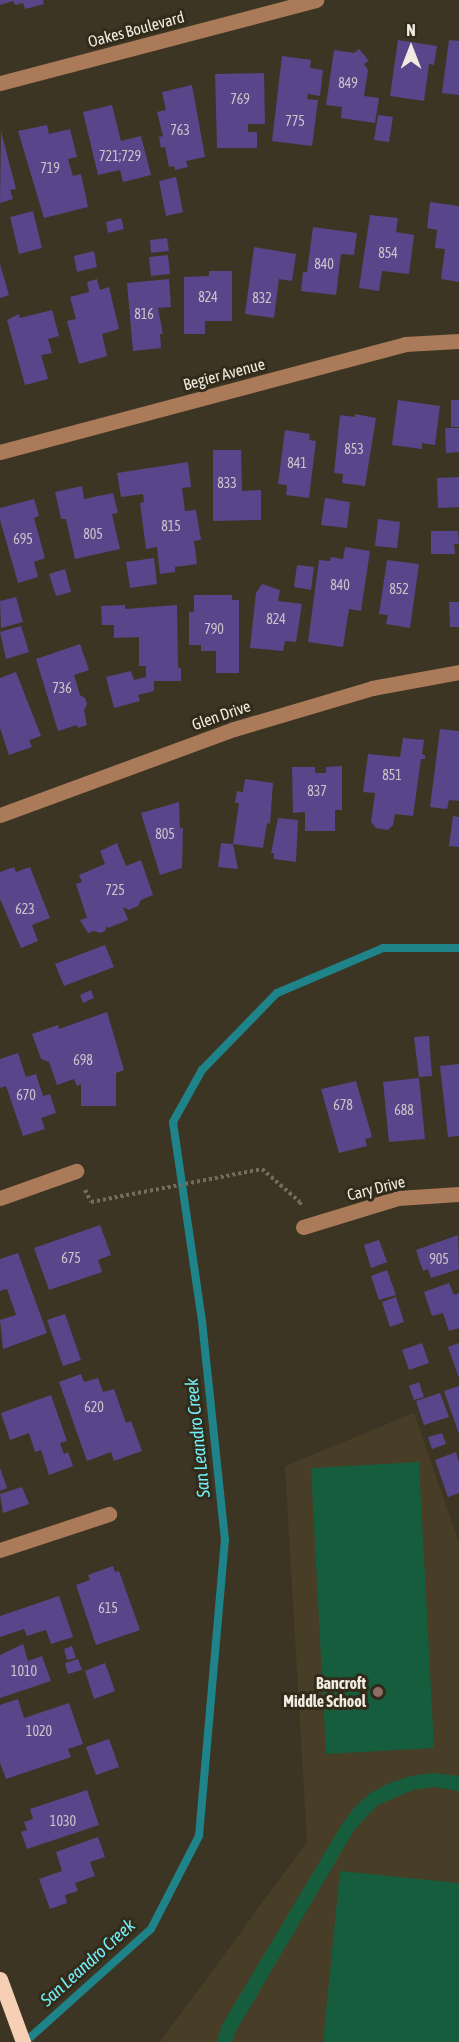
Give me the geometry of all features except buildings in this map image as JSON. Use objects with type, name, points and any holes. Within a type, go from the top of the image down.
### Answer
[{"type":"main road","points":[[0,1979],[23,2042]]},
{"type":"street","name":"Oakes Boulevard","points":[[0,83],[316,0]]},
{"type":"street","name":"Begier Avenue","points":[[0,452],[405,344],[459,341]]},
{"type":"street","name":"Glen Drive","points":[[0,814],[234,729],[372,688],[459,672]]},
{"type":"street","points":[[0,1198],[76,1171]]},
{"type":"street","name":"Cary Drive","points":[[303,1227],[398,1198],[459,1194]]},
{"type":"street","points":[[0,1550],[109,1514]]},
{"type":"path","points":[[91,1202],[262,1169],[292,1194]]},
{"type":"shaded area","name":"Bancroft Middle School","points":[[414,1413],[459,1543],[459,2042],[160,2042],[307,1842],[285,1466]]},
{"type":"green space","points":[[419,1462],[434,1748],[326,1754],[311,1468]]},
{"type":"green space","points":[[434,1773],[459,1776],[459,1791],[434,1787],[413,1790],[378,1805],[365,1818],[353,1832],[236,2031],[232,2042],[217,2042],[222,2025],[342,1824],[354,1808],[370,1793],[390,1783],[410,1776]]},
{"type":"green space","points":[[340,1871],[459,1883],[459,2042],[323,2042]]},
{"type":"waterway","name":"San Leandro Creek","points":[[25,2042],[151,1929],[199,1836],[225,1540],[202,1321],[173,1122],[202,1070],[277,993],[383,948],[459,948]]},
{"type":"place","name":"Bancroft Middle School","points":[[378,1692]]}]
